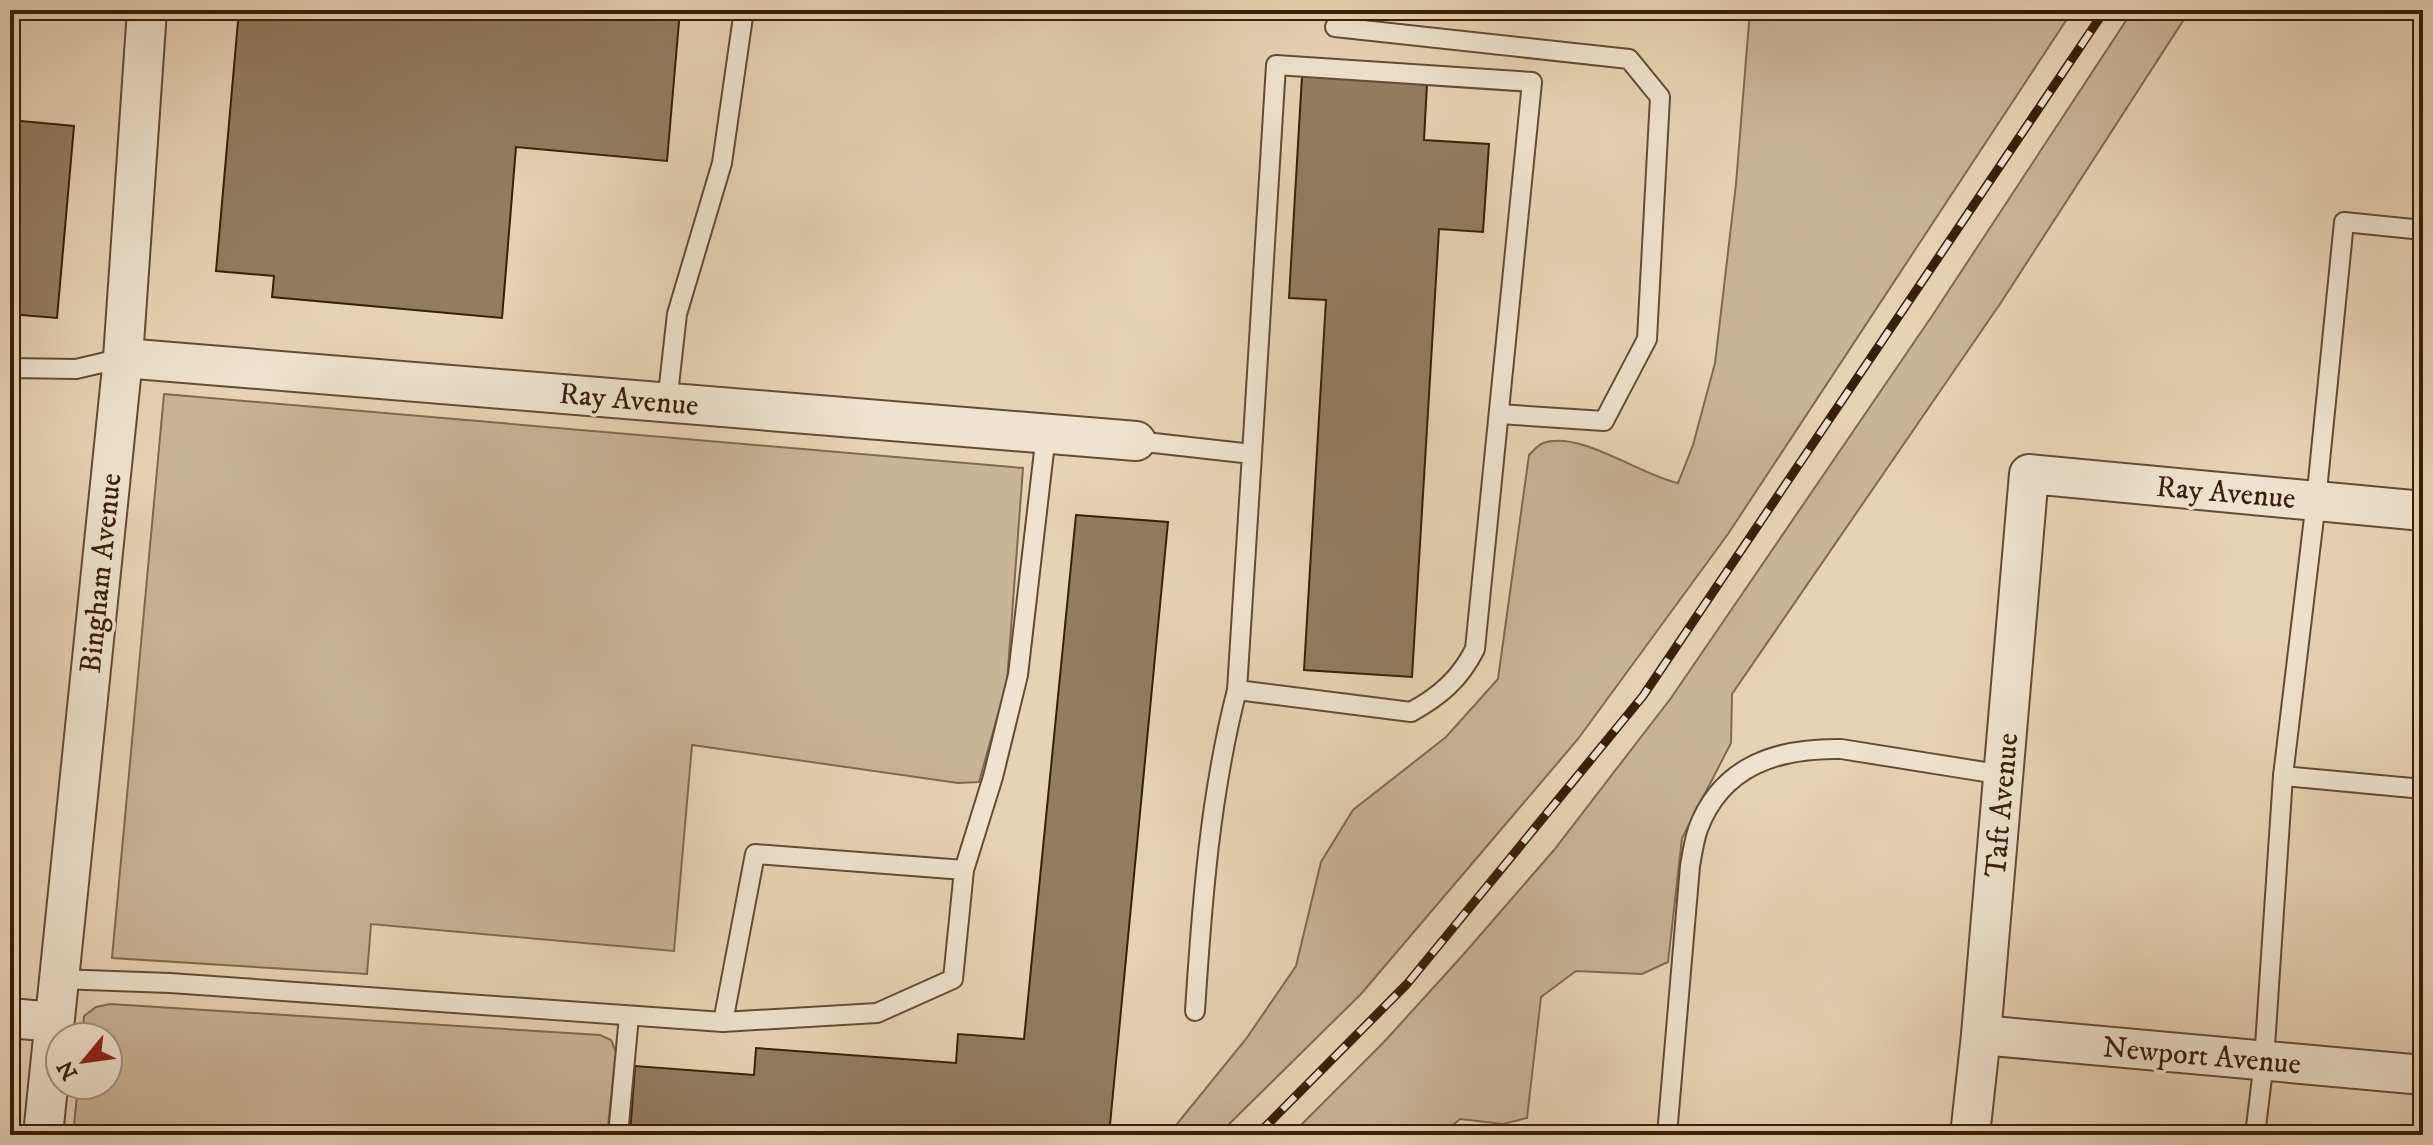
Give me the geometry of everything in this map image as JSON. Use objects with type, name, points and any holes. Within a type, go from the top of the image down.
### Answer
[{"type":"street","name":"Bingham Avenue","points":[[54,1021],[123,358],[147,10]]},
{"type":"street","name":"Ray Avenue","points":[[123,358],[1136,441]]},
{"type":"street","name":"Ray Avenue","points":[[2029,474],[2423,511]]},
{"type":"street","name":"Taft Avenue","points":[[1970,1135],[2029,474]]},
{"type":"street","points":[[10,1018],[44,1021]]},
{"type":"street","name":"Newport Avenue","points":[[1981,1035],[2423,1075]]},
{"type":"street","name":"Bingham Avenue","points":[[43,1135],[46,1101]]},
{"type":"lane","points":[[667,403],[677,314],[722,163],[744,10]]},
{"type":"lane","points":[[1335,27],[1629,59],[1660,97],[1647,339],[1604,421],[1499,414]]},
{"type":"lane","points":[[1195,1011],[1200,924],[1214,794],[1237,690],[1276,65],[1532,82],[1475,649],[1453,684],[1432,701],[1411,712],[1237,690]]},
{"type":"lane","points":[[2255,1135],[2264,1061],[2283,776],[2316,501],[2344,222],[2423,230]]},
{"type":"lane","points":[[10,368],[76,369],[123,358]]},
{"type":"lane","points":[[58,979],[186,984],[723,1022],[877,1013],[953,979],[964,870],[993,777],[1018,675],[1046,434]]},
{"type":"lane","points":[[1136,441],[1252,454]]},
{"type":"lane","points":[[1667,1135],[1690,866],[1698,830],[1725,785],[1750,765],[1785,753],[1815,749],[1841,749],[2004,775]]},
{"type":"lane","points":[[2283,776],[2423,789]]},
{"type":"lane","points":[[723,1022],[755,854],[964,870]]},
{"type":"lane","points":[[618,1135],[629,1016]]},
{"type":"shaded area","points":[[1750,10],[2073,10],[1728,534],[1578,739],[1361,994],[1218,1135],[1168,1135],[1246,1039],[1296,966],[1321,862],[1353,810],[1446,737],[1498,679],[1529,455],[1543,443],[1574,443],[1678,483],[1693,445],[1715,363],[1736,184]]},
{"type":"shaded area","points":[[2133,10],[2190,10],[2002,301],[1732,694],[1731,743],[1682,838],[1668,962],[1642,974],[1576,971],[1541,997],[1527,1118],[1503,1124],[1460,1119],[1445,1135],[1291,1135],[1383,1043],[1463,955],[1554,850],[1671,698],[1932,316]]},
{"type":"shaded area","points":[[164,394],[1023,468],[1007,682],[979,782],[958,783],[692,745],[674,951],[371,924],[367,974],[112,958]]},
{"type":"shaded area","points":[[110,1004],[600,1035],[611,1040],[616,1052],[607,1135],[73,1135],[76,1101],[124,1101],[124,1021],[84,1021],[84,1016],[96,1007]]},
{"type":"building","points":[[239,10],[680,10],[667,161],[516,147],[502,318],[272,297],[274,276],[216,271]]},
{"type":"building","points":[[1302,76],[1427,84],[1424,140],[1489,144],[1483,232],[1439,229],[1412,677],[1304,670],[1326,300],[1289,298]]},
{"type":"building","points":[[10,120],[74,126],[57,318],[10,314]]},
{"type":"building","points":[[1076,515],[1168,522],[1109,1135],[630,1135],[635,1066],[754,1075],[756,1048],[956,1063],[958,1034],[1024,1039]]},
{"type":"railway","points":[[1257,1135],[1407,984],[1643,696],[2105,10]]}]
